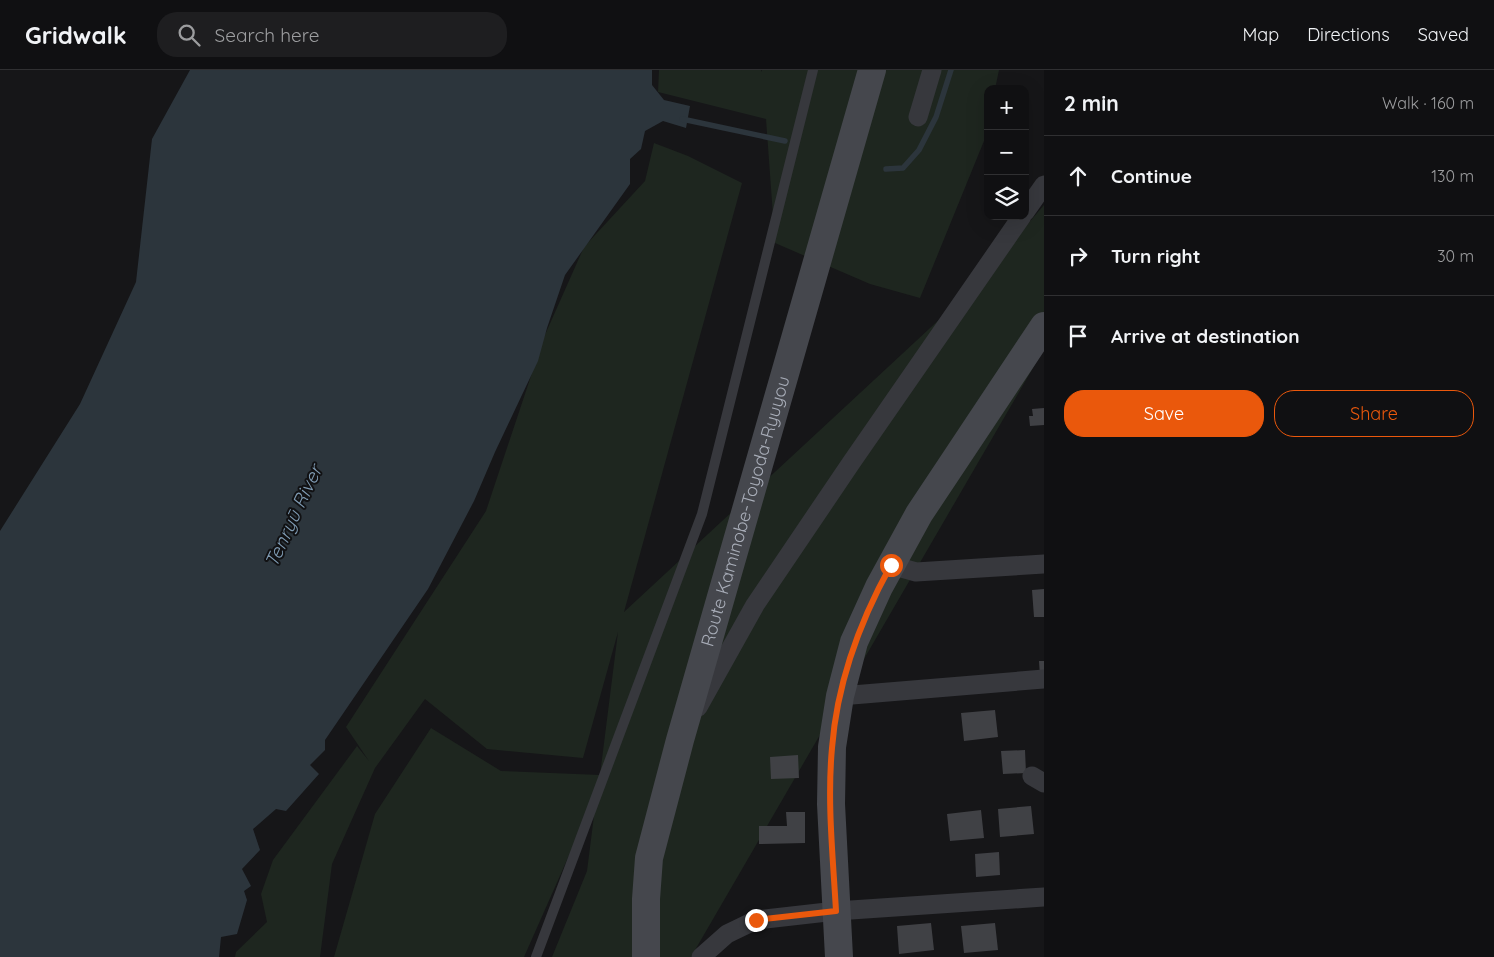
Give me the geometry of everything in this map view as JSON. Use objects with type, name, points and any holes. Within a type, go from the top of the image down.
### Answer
[{"type":"main road","name":"Route Kaminobe-Toyoda-Ryuyou","points":[[646,957],[646,899],[649,858],[680,740],[872,70]]},
{"type":"main road","points":[[839,957],[831,804],[832,747],[840,696],[854,642],[879,587],[919,514],[1044,326]]},
{"type":"street","points":[[918,117],[932,70]]},
{"type":"street","points":[[1029,206],[1044,185]]},
{"type":"street","points":[[680,740],[755,605],[856,455],[1019,220]]},
{"type":"street","points":[[891,565],[916,572],[1044,564]]},
{"type":"street","points":[[840,696],[1044,679]]},
{"type":"street","points":[[702,957],[727,934],[756,920],[836,911],[1044,896]]},
{"type":"lane","points":[[536,957],[702,514],[813,70]]},
{"type":"shaded area","points":[[659,70],[761,70],[762,72],[762,70],[999,70],[996,85],[984,85],[984,141],[920,298],[870,284],[775,243],[766,119],[658,92]]},
{"type":"shaded area","points":[[654,143],[688,156],[742,183],[624,612],[971,290],[1044,205],[1044,349],[691,957],[552,957],[587,871],[597,792],[524,957],[334,957],[375,814],[431,728],[501,771],[600,775],[618,632],[583,758],[487,749],[425,699],[375,768],[332,864],[320,957],[235,957],[236,952],[267,922],[261,894],[273,860],[357,746],[369,761],[346,727],[486,511],[544,337],[584,247],[645,181]]},
{"type":"water","name":"Tenryū River","points":[[190,70],[652,70],[652,85],[664,100],[690,106],[686,128],[663,121],[645,131],[641,149],[630,159],[630,184],[565,275],[538,361],[474,501],[428,589],[325,740],[325,750],[310,765],[319,774],[286,811],[276,809],[253,829],[260,850],[242,869],[251,886],[244,891],[247,900],[237,934],[221,937],[219,957],[0,957],[0,531],[80,404],[136,282],[152,139]]},
{"type":"building","points":[[1044,408],[1044,425],[1030,426],[1029,416],[1033,416],[1032,409]]},
{"type":"building","points":[[1044,589],[1044,617],[1034,617],[1032,590]]},
{"type":"building","points":[[1039,661],[1044,661],[1044,675],[1040,676]]},
{"type":"building","points":[[995,710],[998,737],[964,741],[961,713]]},
{"type":"building","points":[[1025,750],[1026,773],[1003,774],[1001,751]]},
{"type":"building","points":[[798,755],[799,778],[771,779],[770,757]]},
{"type":"building","points":[[1031,806],[1034,834],[1000,837],[998,809]]},
{"type":"building","points":[[981,810],[984,838],[950,841],[947,814]]},
{"type":"building","points":[[786,812],[805,812],[805,843],[759,844],[759,826],[787,826]]},
{"type":"building","points":[[999,852],[1000,875],[976,877],[975,854]]},
{"type":"building","points":[[931,923],[934,950],[899,954],[897,926]]},
{"type":"building","points":[[995,923],[998,950],[964,953],[961,926]]},
{"type":"waterway","points":[[886,169],[903,168],[919,150],[936,117],[951,70]]},
{"type":"waterway","points":[[682,119],[785,141]]},
{"type":"route","points":[[756,920],[836,911],[831,804],[832,747],[840,696],[854,642],[891,565]]}]
